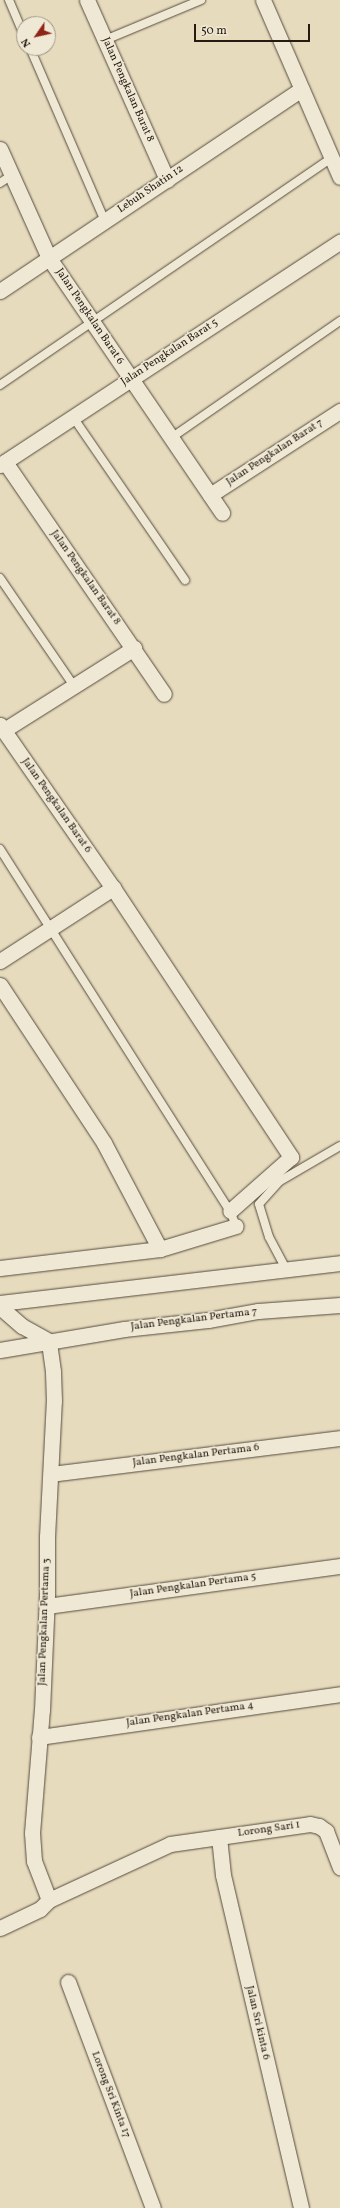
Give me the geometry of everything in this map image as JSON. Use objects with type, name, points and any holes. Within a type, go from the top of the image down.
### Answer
[{"type":"street","name":"Jalan Pengkalan Barat 8","points":[[87,0],[167,180]]},
{"type":"street","points":[[263,0],[340,178]]},
{"type":"street","name":"Lebuh Shatin 12","points":[[0,291],[302,89]]},
{"type":"street","name":"Jalan Pengkalan Barat 6","points":[[0,149],[6,179],[49,258],[222,513]]},
{"type":"street","name":"Jalan Pengkalan Barat 5","points":[[2,463],[340,242]]},
{"type":"street","name":"Jalan Pengkalan Barat 7","points":[[210,495],[340,411]]},
{"type":"street","name":"Jalan Pengkalan Barat 8","points":[[2,463],[134,648],[164,694]]},
{"type":"street","points":[[2,728],[74,686],[134,648]]},
{"type":"street","name":"Jalan Pengkalan Barat 6","points":[[2,728],[113,888],[291,1157],[230,1211]]},
{"type":"street","points":[[0,962],[113,888]]},
{"type":"street","points":[[0,985],[104,1143],[160,1249]]},
{"type":"street","points":[[0,1268],[160,1249],[236,1226]]},
{"type":"street","points":[[0,1303],[340,1263]]},
{"type":"street","name":"Jalan Pengkalan Pertama 7","points":[[0,1350],[49,1340],[124,1328],[208,1320],[258,1311],[340,1305]]},
{"type":"street","points":[[0,1306],[22,1326],[49,1340]]},
{"type":"street","name":"Jalan Pengkalan Pertama 3","points":[[49,1340],[53,1370],[52,1474],[47,1537],[47,1606],[32,1833],[34,1861],[49,1900]]},
{"type":"street","name":"Jalan Pengkalan Pertama 6","points":[[52,1474],[340,1438]]},
{"type":"street","name":"Jalan Pengkalan Pertama 5","points":[[47,1606],[340,1566]]},
{"type":"street","name":"Jalan Pengkalan Pertama 4","points":[[39,1737],[340,1694]]},
{"type":"street","name":"Lorong Sari 1","points":[[0,1928],[40,1909],[49,1900],[170,1844],[310,1824],[319,1826],[326,1831],[340,1867]]},
{"type":"street","name":"Jalan Sri kinta 6","points":[[219,1837],[223,1875],[301,2208]]},
{"type":"street","name":"Lorong Sri Kinta 17","points":[[68,1982],[153,2208]]},
{"type":"lane","points":[[9,0],[16,16]]},
{"type":"lane","points":[[105,40],[201,0]]},
{"type":"lane","points":[[33,56],[105,221]]},
{"type":"lane","points":[[0,386],[332,158]]},
{"type":"lane","points":[[171,438],[340,321]]},
{"type":"lane","points":[[73,417],[185,580]]},
{"type":"lane","points":[[0,578],[74,686]]},
{"type":"lane","points":[[0,849],[52,927],[230,1211],[236,1226]]},
{"type":"lane","points":[[286,1269],[269,1237],[259,1204],[280,1181],[340,1146]]}]
